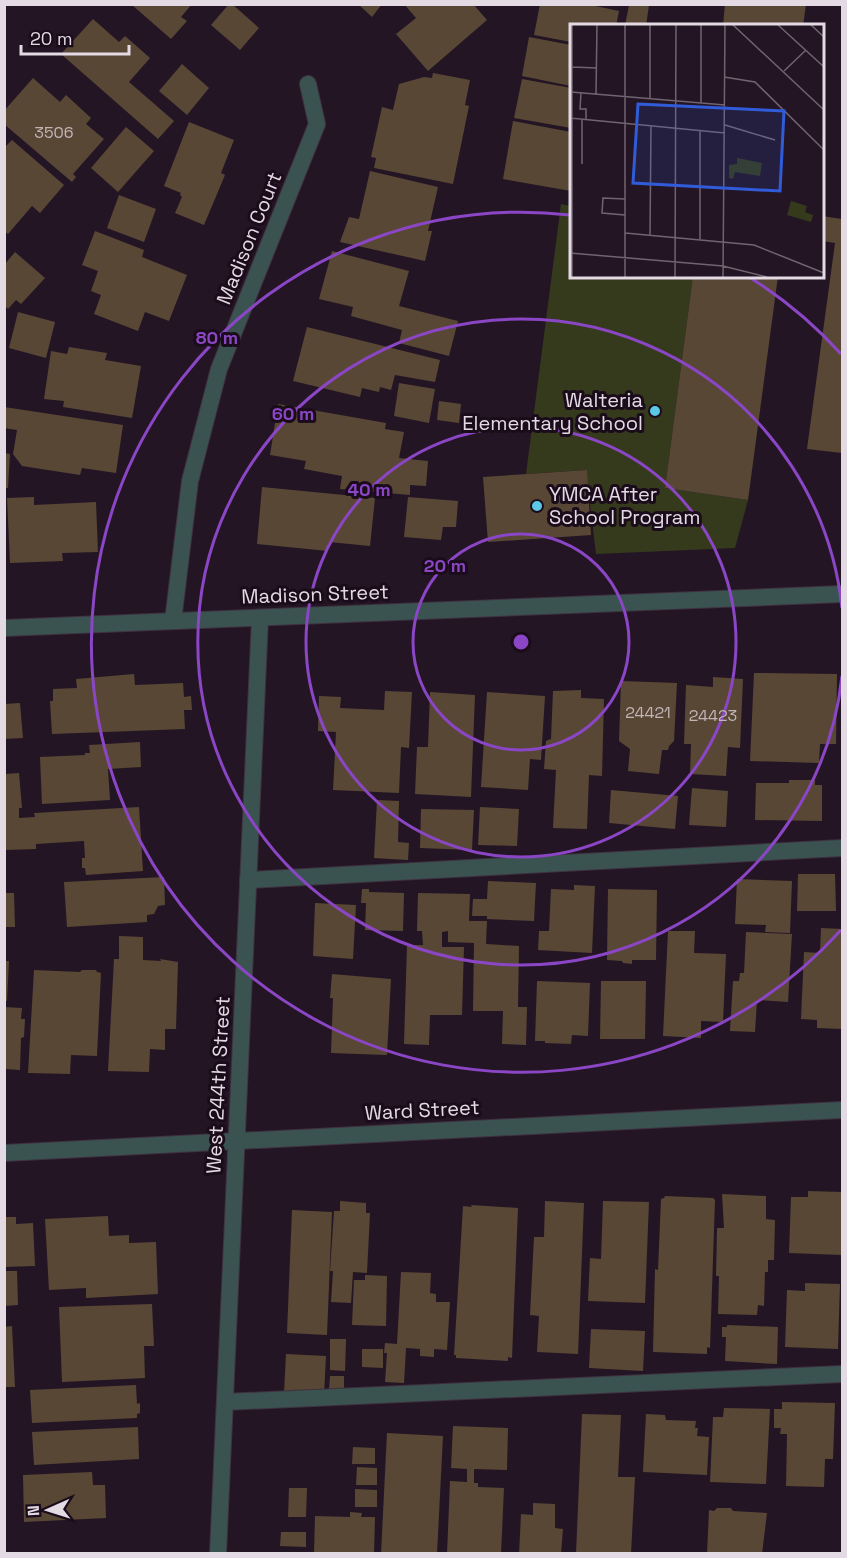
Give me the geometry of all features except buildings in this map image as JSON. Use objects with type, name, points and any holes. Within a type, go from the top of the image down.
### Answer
[{"type":"street","name":"Madison Court","points":[[173,621],[190,480],[219,369],[317,124],[308,84]]},
{"type":"street","name":"Madison Street","points":[[4,628],[843,594]]},
{"type":"street","name":"West 244th Street","points":[[218,1554],[260,618]]},
{"type":"street","points":[[248,880],[843,848]]},
{"type":"street","name":"Ward Street","points":[[4,1153],[843,1110]]},
{"type":"street","points":[[225,1402],[843,1374]]},
{"type":"green space","points":[[561,204],[570,206],[570,278],[693,278],[665,488],[748,500],[735,548],[596,554],[586,470],[526,474]]},
{"type":"place","name":"Walteria Elementary School","points":[[655,411]]},
{"type":"place","name":"YMCA After School Program","points":[[537,506]]}]
